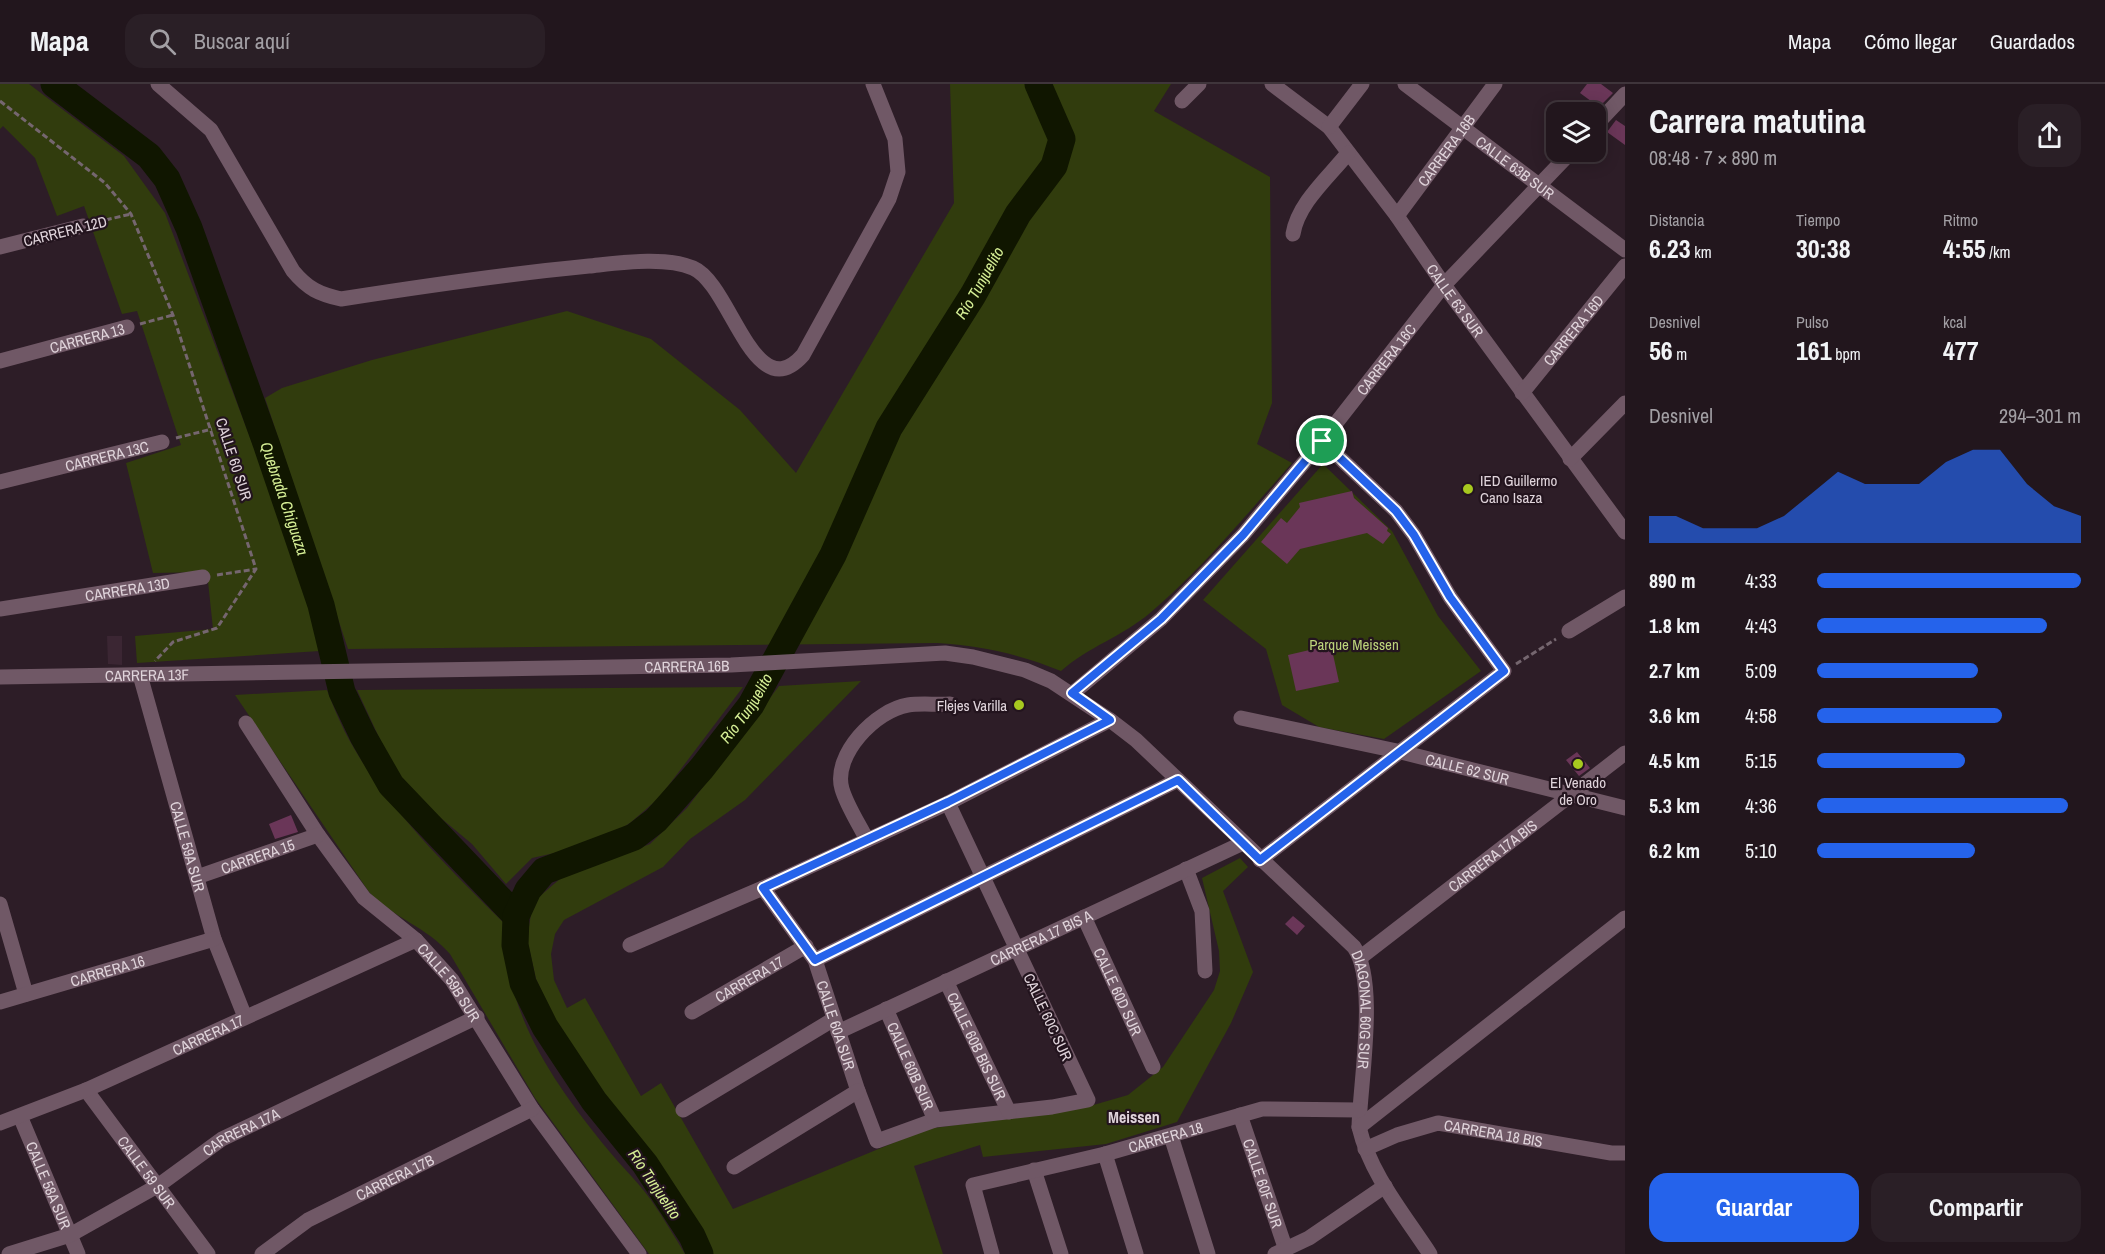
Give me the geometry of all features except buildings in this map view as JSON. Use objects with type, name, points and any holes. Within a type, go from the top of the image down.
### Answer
[{"type":"street","points":[[158,84],[211,130],[292,271],[307,288],[321,295],[341,299],[501,274],[635,262],[677,264],[694,268],[707,278],[719,294],[756,358],[769,368],[783,370],[793,366],[803,355],[889,199],[898,172],[895,139],[873,84]]},
{"type":"street","points":[[1182,101],[1199,84]]},
{"type":"street","name":"CALLE 63 SUR","points":[[1272,84],[1329,127],[1397,216],[1444,285],[1625,532]]},
{"type":"street","points":[[1329,127],[1362,84]]},
{"type":"street","name":"CALLE 63B SUR","points":[[1405,84],[1625,250]]},
{"type":"street","name":"CARRERA 16B","points":[[1397,216],[1495,84]]},
{"type":"street","points":[[1606,114],[1625,94]]},
{"type":"street","points":[[1293,234],[1295,222],[1302,210],[1348,153]]},
{"type":"street","name":"CARRERA 16C","points":[[1072,693],[1161,619],[1243,535],[1322,441],[1444,285],[1561,162]]},
{"type":"street","name":"CARRERA 12D","points":[[0,247],[83,226]]},
{"type":"street","name":"CARRERA 16D","points":[[1522,393],[1625,267]]},
{"type":"street","name":"CARRERA 13","points":[[0,361],[127,327]]},
{"type":"street","points":[[1570,459],[1625,403]]},
{"type":"street","points":[[1260,860],[1397,751],[1504,671],[1450,597],[1414,535],[1396,511],[1322,441]]},
{"type":"street","name":"CARRERA 13C","points":[[0,482],[162,442]]},
{"type":"street","name":"CARRERA 13D","points":[[0,609],[203,577]]},
{"type":"street","points":[[1569,631],[1625,597]]},
{"type":"street","name":"CARRERA 16B","points":[[294,671],[730,665],[829,662],[945,653],[1025,670],[1072,693]]},
{"type":"street","name":"CARRERA 13F","points":[[0,677],[143,671],[294,671]]},
{"type":"street","name":"CALLE 59A SUR","points":[[143,671],[214,939],[245,1017]]},
{"type":"street","name":"DIAGONAL 60G SUR","points":[[1072,693],[1110,720],[1178,780],[1260,860],[1346,937],[1361,957],[1366,994],[1359,1127],[1365,1149],[1385,1186],[1430,1254]]},
{"type":"street","points":[[867,840],[842,789],[841,775],[847,755],[862,732],[878,717],[906,705],[950,704]]},
{"type":"street","name":"CALLE 62 SUR","points":[[1241,718],[1397,751],[1625,808]]},
{"type":"street","points":[[630,945],[867,840],[1110,720]]},
{"type":"street","name":"CALLE 59B SUR","points":[[246,723],[318,835],[364,897],[416,940],[452,980],[532,1109],[639,1254]]},
{"type":"street","name":"CARRERA 17A BIS","points":[[1361,957],[1625,753]]},
{"type":"street","points":[[815,960],[1178,780]]},
{"type":"street","name":"CALLE 60C SUR","points":[[948,802],[1088,1101],[1009,1112]]},
{"type":"street","name":"CARRERA 15","points":[[197,877],[318,835]]},
{"type":"street","name":"CARRERA 17 BIS A","points":[[683,1110],[836,1025],[886,1010],[1243,843]]},
{"type":"street","points":[[1186,869],[1202,911],[1205,971]]},
{"type":"street","name":"CALLE 60A SUR","points":[[763,888],[815,960],[858,1091],[877,1140],[935,1120]]},
{"type":"street","points":[[0,904],[26,994]]},
{"type":"street","name":"CALLE 60D SUR","points":[[1084,917],[1153,1068]]},
{"type":"street","points":[[1359,1127],[1625,918]]},
{"type":"street","name":"CARRERA 16","points":[[0,1002],[214,939]]},
{"type":"street","name":"CARRERA 17","points":[[0,1123],[86,1090],[416,940]]},
{"type":"street","name":"CARRERA 17","points":[[692,1012],[806,946]]},
{"type":"street","name":"CALLE 60B BIS SUR","points":[[945,981],[1009,1112]]},
{"type":"street","name":"CALLE 60B SUR","points":[[886,1010],[935,1120]]},
{"type":"street","name":"CARRERA 17A","points":[[9,1254],[70,1235],[159,1185],[222,1139],[477,1017]]},
{"type":"street","name":"CALLE 59 SUR","points":[[86,1090],[159,1185],[208,1254]]},
{"type":"street","points":[[734,1167],[858,1091]]},
{"type":"street","name":"CARRERA 18","points":[[992,1254],[974,1185],[1105,1154],[1270,1108],[1359,1110]]},
{"type":"street","name":"CARRERA 17B","points":[[262,1254],[308,1220],[532,1109]]},
{"type":"street","points":[[935,1120],[1009,1112]]},
{"type":"street","name":"CALLE 60F SUR","points":[[1240,1115],[1281,1252]]},
{"type":"street","name":"CALLE 58A SUR","points":[[20,1116],[78,1254]]},
{"type":"street","name":"CARRERA 18 BIS","points":[[1365,1149],[1397,1135],[1438,1123],[1611,1153],[1625,1153]]},
{"type":"street","points":[[1171,1136],[1208,1254]]},
{"type":"street","points":[[1105,1154],[1136,1254]]},
{"type":"street","points":[[1034,1170],[1061,1254]]},
{"type":"street","points":[[1281,1252],[1309,1238],[1385,1186]]},
{"type":"path","name":"CALLE 60 SUR","points":[[0,101],[105,183],[130,214],[173,315],[256,569]]},
{"type":"path","name":"CARRERA 12D","points":[[83,226],[130,214]]},
{"type":"path","name":"CARRERA 13","points":[[127,327],[173,315]]},
{"type":"path","name":"CARRERA 13C","points":[[162,442],[212,429]]},
{"type":"path","points":[[203,577],[256,569]]},
{"type":"path","points":[[143,671],[173,642],[217,628],[256,569]]},
{"type":"path","points":[[1504,671],[1569,631]]},
{"type":"shaded area","points":[[107,636],[122,636],[122,665],[108,664]]},
{"type":"green space","points":[[0,84],[29,84],[124,156],[165,213],[296,559],[320,651],[137,663],[135,636],[213,629],[207,572],[153,573],[126,463],[181,445],[137,311],[122,314],[84,206],[57,216],[35,158],[3,126],[0,129]]},
{"type":"green space","points":[[950,84],[1171,84],[1154,111],[1270,177],[1272,403],[1257,444],[1292,463],[1224,541],[1169,596],[1140,621],[1082,655],[1061,671],[1000,652],[937,643],[348,649],[265,398],[282,388],[372,360],[567,311],[651,339],[740,410],[796,473],[954,203]]},
{"type":"green space","name":"Parque Meissen","points":[[1323,464],[1392,531],[1438,616],[1481,671],[1384,739],[1319,727],[1282,705],[1266,649],[1203,600]]},
{"type":"green space","points":[[861,681],[745,800],[690,839],[663,867],[564,920],[555,934],[551,954],[554,980],[567,1008],[585,998],[641,1096],[661,1083],[733,1209],[927,1129],[1090,1106],[1128,1095],[1163,1067],[1214,990],[1220,971],[1219,951],[1202,878],[1240,858],[1248,867],[1223,891],[1253,972],[1231,1023],[1177,1122],[1106,1144],[983,1157],[980,1145],[914,1166],[943,1254],[712,1254],[648,1151],[605,1096],[557,1024],[536,979],[527,939],[533,902],[561,878],[650,844],[687,808],[779,686]]},
{"type":"green space","points":[[743,687],[659,798],[630,823],[595,844],[532,858],[506,884],[472,844],[424,804],[397,776],[357,690]]},
{"type":"green space","points":[[327,690],[345,732],[377,784],[439,858],[505,924],[507,957],[513,988],[536,1046],[570,1100],[646,1194],[685,1254],[649,1254],[535,1098],[450,954],[431,937],[389,909],[369,892],[235,695]]},
{"type":"waterway","name":"Quebrada Chiguaza","points":[[54,84],[149,156],[167,179],[189,228],[266,443],[321,605],[342,692],[363,736],[391,785],[516,916]]},
{"type":"waterway","name":"Río Tunjuelito","points":[[700,1254],[692,1236],[645,1164],[594,1101],[545,1027],[523,983],[515,945],[516,916],[528,890],[544,871],[634,837],[656,820],[702,768],[751,705],[833,555],[889,428],[973,295],[1018,214],[1054,166],[1062,139],[1038,84]]},
{"type":"place","name":"IED Guillermo Cano Isaza","points":[[1468,489]]},
{"type":"place","name":"Flejes Varilla","points":[[1019,705]]},
{"type":"place","name":"El Venado de Oro","points":[[1578,764]]},
{"type":"district","name":"Meissen","points":[[1134,1117]]},
{"type":"route","points":[[1322,441],[1396,511],[1414,535],[1450,597],[1504,671],[1397,751],[1260,860],[1178,780],[815,960],[763,888],[948,802],[1110,720],[1072,693],[1161,619],[1243,535],[1322,441]]}]
